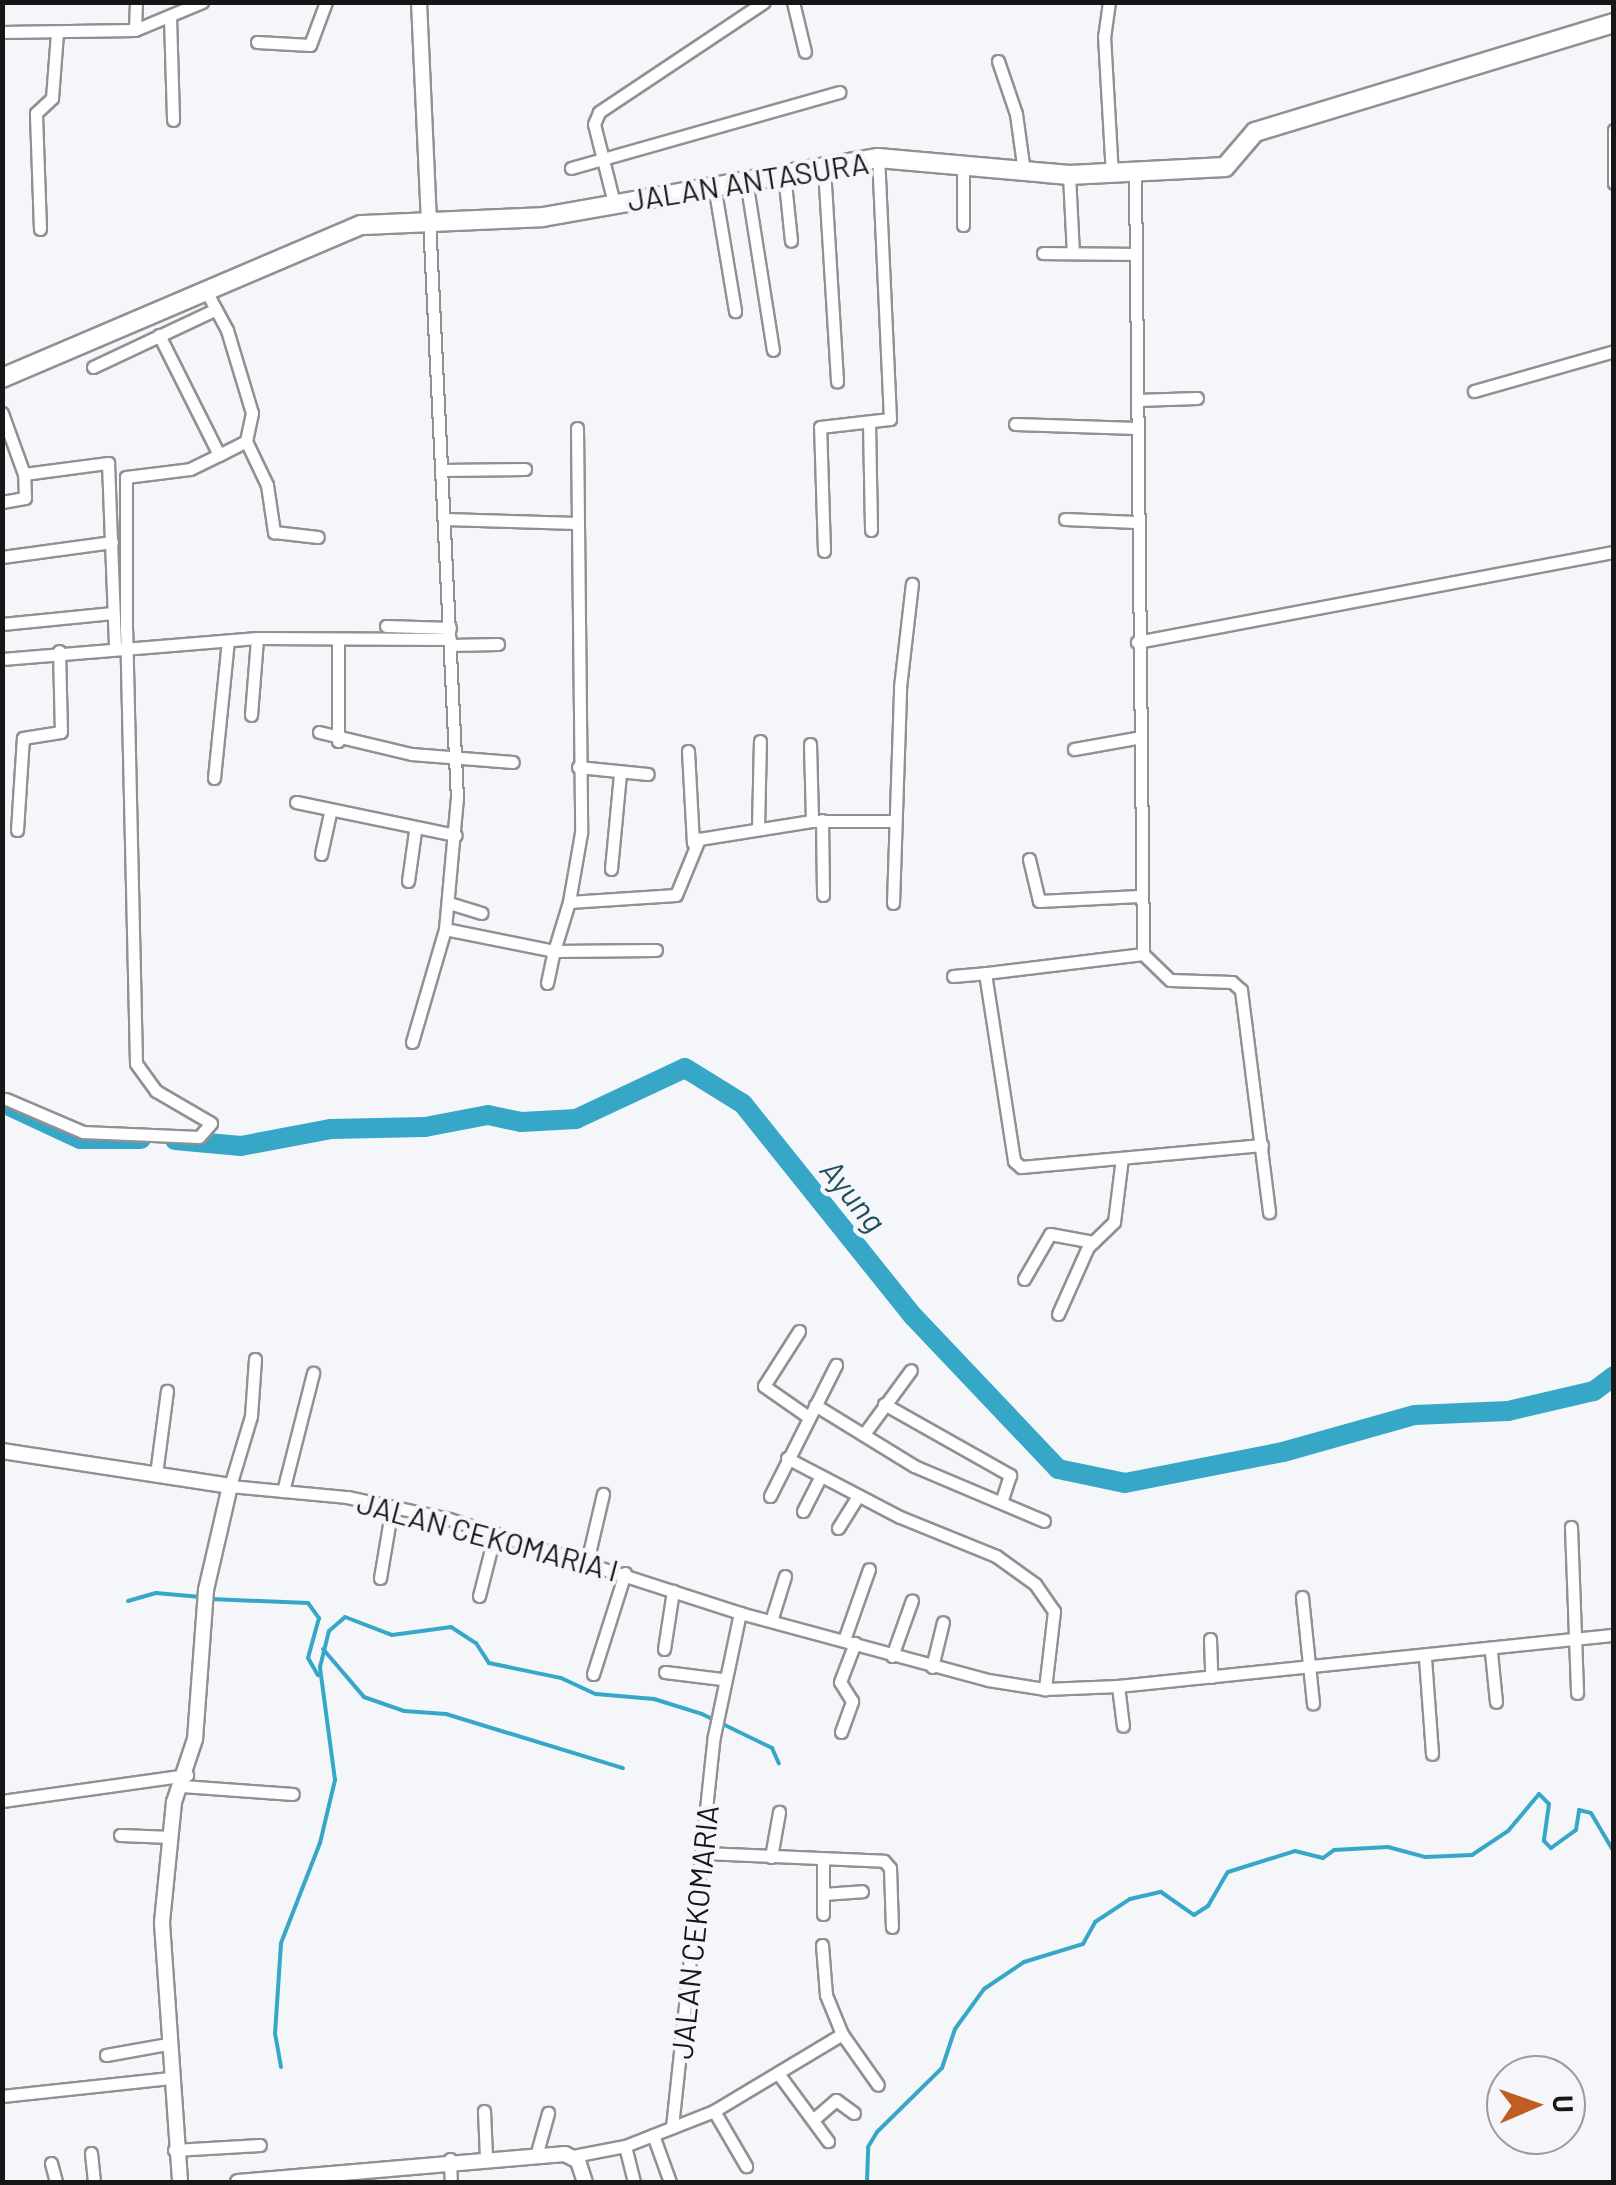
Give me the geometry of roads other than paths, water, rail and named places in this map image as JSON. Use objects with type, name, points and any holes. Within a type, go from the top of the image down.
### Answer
[{"type":"main road","name":"JALAN ANTASURA","points":[[2,378],[347,229],[429,220],[514,220],[878,158],[1069,175],[1225,167],[1255,132],[1614,24]]},
{"type":"street","points":[[134,30],[136,2]]},
{"type":"street","points":[[2,32],[134,30],[202,2]]},
{"type":"street","points":[[257,42],[310,45],[326,2]]},
{"type":"street","points":[[412,1042],[445,929],[456,835],[446,519],[418,2]]},
{"type":"street","points":[[614,202],[594,124],[599,112],[764,2]]},
{"type":"street","points":[[793,2],[805,52]]},
{"type":"street","points":[[1109,2],[1104,36],[1112,174]]},
{"type":"street","points":[[170,17],[174,120]]},
{"type":"street","points":[[40,228],[36,113],[52,98],[57,33]]},
{"type":"street","points":[[998,61],[1016,114],[1024,172]]},
{"type":"street","points":[[571,168],[605,162],[838,92]]},
{"type":"street","points":[[1614,130],[1614,182]]},
{"type":"street","points":[[824,551],[820,427],[887,422],[891,414],[878,158]]},
{"type":"street","points":[[963,166],[963,225]]},
{"type":"street","points":[[824,168],[837,382]]},
{"type":"street","points":[[784,173],[791,241]]},
{"type":"street","points":[[1135,174],[1136,738],[1138,896],[1143,954],[1170,980],[1232,982],[1241,990],[1269,1212]]},
{"type":"street","points":[[1069,175],[1073,252]]},
{"type":"street","points":[[746,180],[773,350]]},
{"type":"street","points":[[714,185],[735,311]]},
{"type":"street","points":[[1043,253],[1135,254]]},
{"type":"street","points":[[206,292],[254,402],[246,442],[267,485],[274,532],[318,537]]},
{"type":"street","points":[[93,366],[214,310]]},
{"type":"street","points":[[159,335],[219,456]]},
{"type":"street","points":[[1474,391],[1614,352]]},
{"type":"street","points":[[1137,400],[1197,398]]},
{"type":"street","points":[[2,412],[24,474],[25,498],[2,502]]},
{"type":"street","points":[[869,423],[871,530]]},
{"type":"street","points":[[1014,424],[1136,428]]},
{"type":"street","points":[[548,983],[569,902],[581,833],[577,428]]},
{"type":"street","points":[[6,1099],[83,1132],[208,1133],[208,1118],[156,1091],[136,1063],[121,649],[126,477],[190,470],[246,442]]},
{"type":"street","points":[[24,474],[105,460],[112,542],[112,613],[121,649]]},
{"type":"street","points":[[442,470],[526,469]]},
{"type":"street","points":[[446,519],[576,523]]},
{"type":"street","points":[[1065,519],[1136,522]]},
{"type":"street","points":[[2,557],[112,542]]},
{"type":"street","points":[[1137,642],[1614,552]]},
{"type":"street","points":[[893,902],[912,584]]},
{"type":"street","points":[[2,624],[112,613]]},
{"type":"street","points":[[386,626],[498,644]]},
{"type":"street","points":[[2,659],[59,651],[257,638],[338,643],[450,637]]},
{"type":"street","points":[[251,715],[257,638]]},
{"type":"street","points":[[214,778],[228,641]]},
{"type":"street","points":[[338,643],[338,741]]},
{"type":"street","points":[[16,830],[23,738],[60,732],[59,651]]},
{"type":"street","points":[[319,732],[338,741],[454,760],[512,762]]},
{"type":"street","points":[[1074,749],[1136,738]]},
{"type":"street","points":[[758,828],[760,740]]},
{"type":"street","points":[[810,744],[823,895]]},
{"type":"street","points":[[569,902],[676,895],[684,888],[693,843],[688,751]]},
{"type":"street","points":[[578,767],[648,774]]},
{"type":"street","points":[[611,869],[620,774]]},
{"type":"street","points":[[296,802],[415,831],[456,835]]},
{"type":"street","points":[[321,854],[330,813]]},
{"type":"street","points":[[693,843],[817,820],[895,822]]},
{"type":"street","points":[[408,881],[415,831]]},
{"type":"street","points":[[1030,859],[1040,902],[1138,896]]},
{"type":"street","points":[[449,903],[482,913]]},
{"type":"street","points":[[445,929],[554,951],[656,950]]},
{"type":"street","points":[[953,976],[1143,954]]},
{"type":"street","points":[[985,972],[1014,1161],[1021,1167],[1262,1145]]},
{"type":"street","points":[[1058,1314],[1093,1242],[1114,1222],[1122,1158]]},
{"type":"street","points":[[1024,1279],[1050,1234],[1093,1242]]},
{"type":"street","points":[[799,1330],[764,1386],[864,1434],[914,1466],[1044,1521]]},
{"type":"street","points":[[180,2182],[174,2150],[162,1924],[206,1594],[230,1486],[251,1416],[254,1359]]},
{"type":"street","points":[[770,1496],[836,1364]]},
{"type":"street","points":[[864,1434],[911,1370]]},
{"type":"street","points":[[282,1491],[313,1373]]},
{"type":"street","points":[[156,1474],[167,1391]]},
{"type":"street","points":[[884,1404],[1010,1476],[1002,1502]]},
{"type":"street","points":[[2,1451],[230,1486]]},
{"type":"street","points":[[787,1458],[858,1496],[996,1556],[1048,1596],[1054,1621],[1046,1688]]},
{"type":"street","points":[[804,1511],[820,1476]]},
{"type":"street","name":"JALAN CEKOMARIA I","points":[[230,1486],[392,1506],[494,1533],[740,1613],[892,1656],[1046,1688],[1118,1686],[1491,1652],[1614,1635]]},
{"type":"street","points":[[587,1562],[603,1494]]},
{"type":"street","points":[[838,1528],[858,1496]]},
{"type":"street","points":[[380,1578],[392,1506]]},
{"type":"street","points":[[1571,1528],[1577,1692]]},
{"type":"street","points":[[479,1596],[494,1533]]},
{"type":"street","points":[[841,1732],[852,1702],[840,1682],[868,1568]]},
{"type":"street","points":[[594,1674],[625,1573]]},
{"type":"street","points":[[771,1621],[784,1576]]},
{"type":"street","points":[[664,1649],[673,1591]]},
{"type":"street","points":[[1302,1597],[1312,1704]]},
{"type":"street","points":[[892,1656],[912,1600]]},
{"type":"street","name":"JALAN CEKOMARIA","points":[[672,2128],[714,1736],[722,1679],[740,1613]]},
{"type":"street","points":[[932,1666],[943,1622]]},
{"type":"street","points":[[1210,1639],[1211,1677]]},
{"type":"street","points":[[1491,1652],[1496,1702]]},
{"type":"street","points":[[1425,1658],[1432,1754]]},
{"type":"street","points":[[665,1672],[722,1679]]},
{"type":"street","points":[[1118,1686],[1123,1726]]},
{"type":"street","points":[[2,1801],[184,1780],[293,1794]]},
{"type":"street","points":[[771,1857],[779,1812]]},
{"type":"street","points":[[120,1835],[171,1837]]},
{"type":"street","points":[[704,1853],[889,1865],[892,1927]]},
{"type":"street","points":[[823,1858],[823,1914]]},
{"type":"street","points":[[823,1894],[862,1891]]},
{"type":"street","points":[[822,1945],[826,1994],[842,2034],[878,2085]]},
{"type":"street","points":[[238,2182],[353,2177],[404,2164],[486,2157],[573,2156],[625,2146],[714,2111],[780,2076],[842,2034]]},
{"type":"street","points":[[106,2055],[168,2044]]},
{"type":"street","points":[[780,2076],[828,2141]]},
{"type":"street","points":[[2,2096],[170,2078]]},
{"type":"street","points":[[814,2119],[836,2100],[854,2113]]},
{"type":"street","points":[[484,2111],[486,2157]]},
{"type":"street","points":[[714,2111],[746,2166]]},
{"type":"street","points":[[536,2156],[548,2113]]},
{"type":"street","points":[[653,2135],[670,2182]]},
{"type":"street","points":[[174,2150],[260,2145]]},
{"type":"street","points":[[625,2146],[634,2182]]},
{"type":"street","points":[[92,2153],[94,2182]]},
{"type":"street","points":[[573,2156],[585,2182]]},
{"type":"street","points":[[450,2160],[451,2182]]},
{"type":"street","points":[[51,2163],[56,2182]]},
{"type":"street","points":[[404,2164],[405,2182]]},
{"type":"waterway","name":"Ayung","points":[[175,1140],[241,1146],[331,1129],[425,1127],[488,1115],[521,1122],[576,1119],[685,1068],[743,1104],[913,1316],[1058,1469],[1125,1483],[1283,1452],[1415,1415],[1508,1411],[1594,1391],[1614,1376]]},
{"type":"waterway","name":"Ayung","points":[[3,1103],[80,1139],[141,1139]]},
{"type":"waterway","points":[[128,1601],[156,1593],[201,1597]]},
{"type":"waterway","points":[[211,1599],[308,1603],[319,1618],[308,1658],[318,1675]]},
{"type":"waterway","points":[[281,2067],[275,2034],[281,1943],[320,1843],[335,1780],[320,1667],[329,1631],[345,1617],[392,1635],[451,1627],[476,1643],[489,1663],[561,1678],[596,1694],[654,1699],[702,1714],[772,1748],[779,1764]]},
{"type":"waterway","points":[[323,1649],[364,1697],[404,1711],[446,1714],[623,1768]]},
{"type":"waterway","points":[[867,2182],[868,2147],[877,2132],[942,2068],[955,2029],[984,1989],[1024,1962],[1083,1944],[1095,1922],[1130,1899],[1161,1892],[1194,1915],[1208,1906],[1228,1872],[1295,1851],[1323,1858],[1334,1850],[1388,1847],[1425,1857],[1472,1855],[1508,1831],[1539,1794],[1549,1804],[1544,1841],[1551,1848],[1576,1830],[1579,1810],[1591,1813],[1614,1852]]}]
